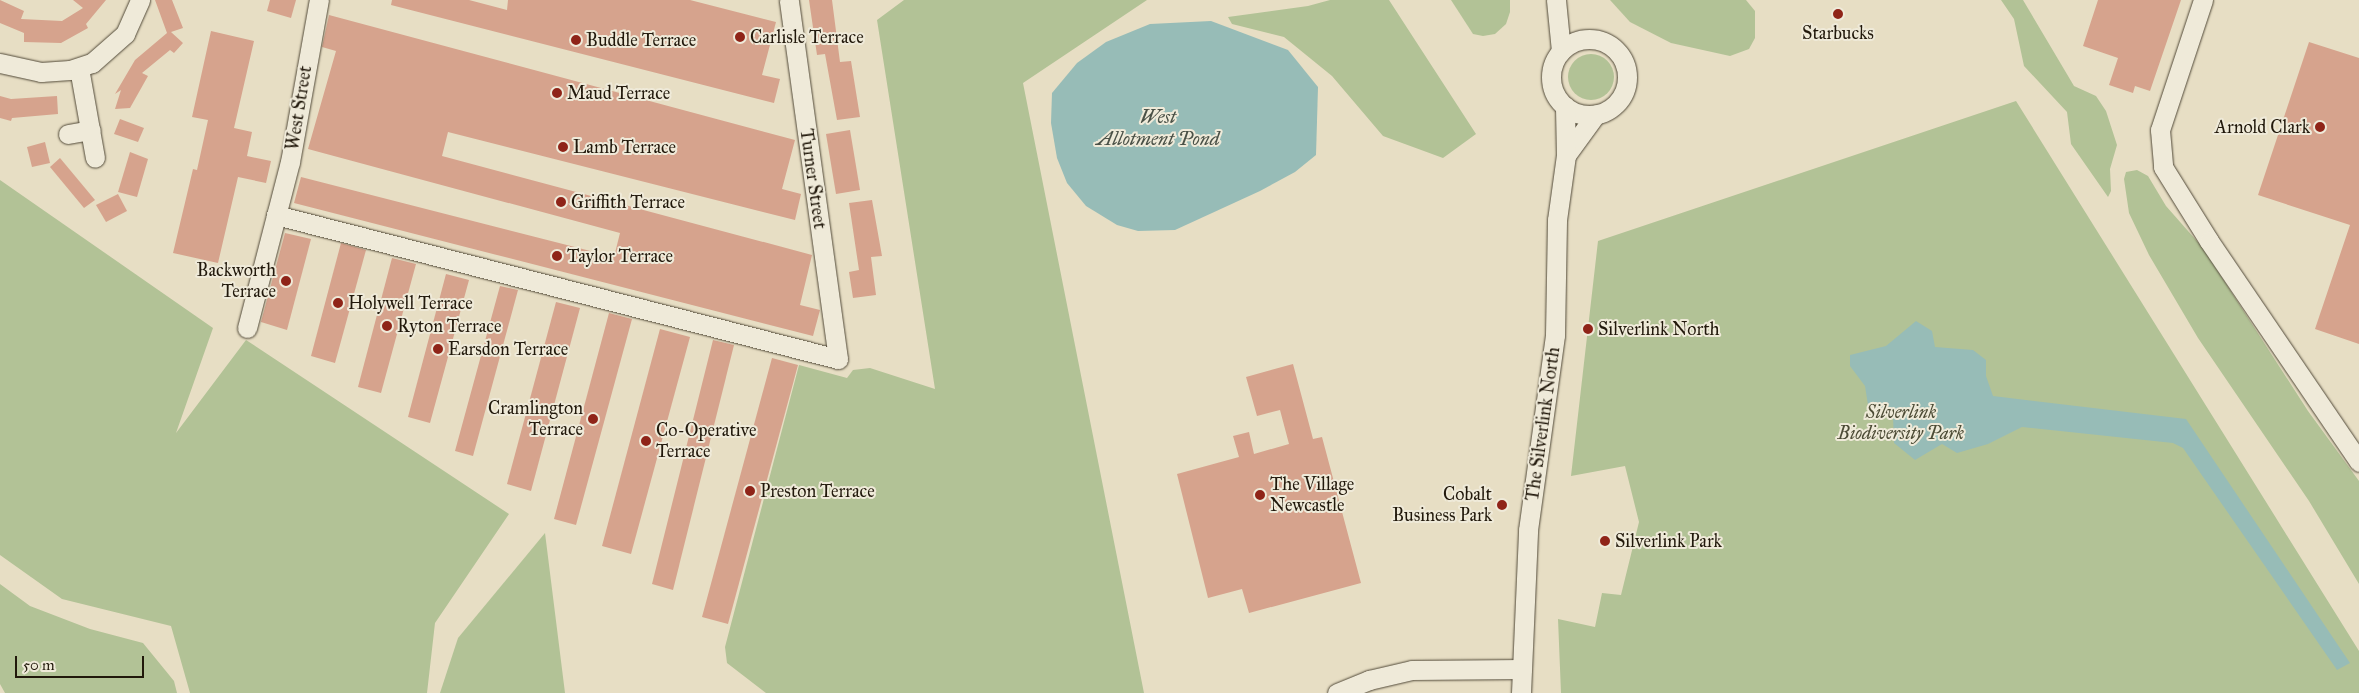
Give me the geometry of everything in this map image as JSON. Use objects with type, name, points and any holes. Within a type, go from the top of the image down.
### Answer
[{"type":"street","points":[[0,63],[41,72],[79,68],[99,58],[116,44],[133,20],[140,0]]},
{"type":"street","name":"West Street","points":[[276,215],[290,162],[319,0]]},
{"type":"street","name":"Turner Street","points":[[276,215],[838,358],[789,0]]},
{"type":"street","points":[[2202,0],[2160,130],[2163,167],[2209,241],[2359,462]]},
{"type":"street","points":[[1558,6],[1589,39]]},
{"type":"street","points":[[1558,6],[1562,52]]},
{"type":"street","points":[[1589,39],[1605,43],[1617,52],[1627,72],[1626,86],[1618,101],[1596,114],[1580,114],[1565,106],[1555,94],[1552,78],[1554,64],[1562,52],[1574,43],[1589,39]]},
{"type":"street","points":[[79,68],[95,158]]},
{"type":"street","name":"The Silverlink North","points":[[1521,693],[1528,530],[1553,354],[1558,220],[1566,155],[1565,106]]},
{"type":"street","name":"The Silverlink North","points":[[1566,155],[1596,114]]},
{"type":"street","points":[[68,134],[91,130]]},
{"type":"street","points":[[247,328],[276,215]]},
{"type":"street","points":[[1337,693],[1369,680],[1412,670],[1522,669]]},
{"type":"green space","points":[[904,0],[1147,0],[1023,83],[1144,693],[766,693],[727,663],[725,647],[799,365],[847,378],[853,370],[870,368],[935,389],[877,20]]},
{"type":"green space","points":[[1330,0],[1389,0],[1476,134],[1443,158],[1383,136],[1332,76],[1284,37],[1232,24],[1228,17],[1308,6]]},
{"type":"green space","points":[[1451,0],[1510,0],[1510,12],[1506,24],[1495,34],[1483,36],[1473,34]]},
{"type":"green space","points":[[1610,0],[1746,0],[1755,11],[1755,38],[1749,49],[1730,56],[1671,43],[1630,22]]},
{"type":"green space","points":[[2001,0],[2023,0],[2074,86],[2096,96],[2106,111],[2117,145],[2110,169],[2111,191],[2108,197],[2071,144],[2067,112],[2024,66],[2014,19]]},
{"type":"green space","points":[[1586,54],[1596,54],[1610,64],[1614,77],[1610,90],[1604,96],[1596,100],[1586,100],[1572,90],[1568,82],[1568,72],[1578,58]]},
{"type":"green space","name":"Silverlink Biodiversity Park","points":[[2016,101],[2359,651],[2359,693],[1561,693],[1558,619],[1595,627],[1602,593],[1621,595],[1639,522],[1625,466],[1571,476],[1598,241]]},
{"type":"green space","points":[[2137,170],[2148,176],[2166,206],[2203,248],[2308,411],[2359,481],[2359,584],[2309,501],[2198,338],[2149,255],[2129,213],[2124,179],[2126,172]]},
{"type":"green space","points":[[0,180],[213,328],[176,433],[246,340],[509,514],[435,623],[427,693],[190,693],[171,626],[62,599],[0,555]]},
{"type":"green space","points":[[545,533],[565,693],[440,693],[458,638]]},
{"type":"green space","points":[[0,584],[30,606],[90,629],[143,643],[174,681],[177,693],[5,693],[0,684]]},
{"type":"water","name":"West Allotment Pond","points":[[1211,21],[1288,50],[1318,87],[1316,155],[1295,172],[1260,191],[1175,230],[1138,231],[1117,225],[1086,206],[1067,183],[1057,158],[1051,123],[1052,93],[1077,63],[1106,42],[1150,24]]},
{"type":"water","points":[[1916,321],[1932,331],[1935,347],[1973,350],[1986,360],[1986,376],[1993,396],[2186,419],[2350,663],[2337,670],[2183,448],[2173,443],[2022,427],[1988,444],[1957,453],[1942,444],[1915,460],[1894,443],[1893,416],[1868,405],[1865,386],[1850,366],[1850,355],[1886,346]]},
{"type":"building","points":[[0,0],[24,11],[21,19],[62,21],[83,8],[73,0],[106,0],[86,24],[88,28],[61,43],[24,42],[24,33],[0,23]]},
{"type":"building","points":[[155,0],[172,0],[183,28],[171,32],[183,43],[174,53],[170,50],[142,73],[148,76],[130,108],[115,109],[121,90],[115,94],[135,60],[167,33]]},
{"type":"building","points":[[270,0],[296,0],[291,18],[267,11]]},
{"type":"building","points":[[392,0],[469,0],[507,10],[508,0],[690,0],[776,22],[762,75],[780,79],[774,103],[391,5]]},
{"type":"building","points":[[809,0],[832,0],[840,62],[851,61],[860,117],[837,120],[825,54],[817,55]]},
{"type":"building","points":[[2098,0],[2181,0],[2150,91],[2135,86],[2133,93],[2109,85],[2118,58],[2083,46]]},
{"type":"building","points":[[329,15],[795,140],[782,189],[801,194],[795,220],[448,132],[442,156],[812,255],[800,305],[820,310],[813,336],[294,203],[301,177],[614,257],[620,233],[308,149],[336,51],[322,47]]},
{"type":"building","points":[[211,31],[254,41],[234,128],[252,132],[247,156],[271,161],[266,183],[238,177],[218,263],[173,253],[193,169],[197,170],[208,120],[192,117]]},
{"type":"building","name":"Arnold Clark","points":[[2309,42],[2359,58],[2359,344],[2315,329],[2350,225],[2258,195]]},
{"type":"building","points":[[0,96],[11,99],[57,96],[58,114],[12,118],[11,121],[0,118]]},
{"type":"building","points":[[120,119],[144,128],[138,142],[114,134]]},
{"type":"building","points":[[850,130],[860,190],[836,194],[826,134]]},
{"type":"building","points":[[45,142],[50,163],[32,167],[27,147]]},
{"type":"building","points":[[130,152],[148,159],[137,197],[118,192]]},
{"type":"building","points":[[60,158],[95,200],[84,208],[50,167]]},
{"type":"building","points":[[118,194],[127,211],[106,222],[96,205]]},
{"type":"building","points":[[872,200],[882,256],[871,257],[876,295],[853,298],[849,272],[859,270],[849,203]]},
{"type":"building","name":"Backworth Terrace","points":[[285,233],[311,239],[287,330],[261,322]]},
{"type":"building","name":"Holywell Terrace","points":[[341,243],[366,250],[335,363],[311,356]]},
{"type":"building","name":"Ryton Terrace","points":[[392,258],[416,264],[381,393],[358,387]]},
{"type":"building","name":"Earsdon Terrace","points":[[446,274],[469,280],[430,423],[408,417]]},
{"type":"building","name":"Earsdon Terrace","points":[[500,286],[518,290],[473,456],[455,451]]},
{"type":"building","name":"Cramlington Terrace","points":[[556,302],[580,308],[531,491],[507,484]]},
{"type":"building","name":"Cramlington Terrace","points":[[609,313],[632,319],[576,525],[554,519]]},
{"type":"building","name":"Co-Operative Terrace","points":[[660,329],[690,337],[631,554],[602,546]]},
{"type":"building","name":"Co-Operative Terrace","points":[[713,340],[734,345],[673,590],[652,584]]},
{"type":"building","name":"Preston Terrace","points":[[772,358],[798,365],[728,624],[702,617]]},
{"type":"building","name":"The Village Newcastle","points":[[1293,364],[1313,439],[1322,437],[1361,583],[1249,613],[1242,589],[1208,598],[1177,474],[1239,457],[1233,436],[1249,432],[1254,454],[1289,444],[1280,410],[1257,416],[1246,377]]},
{"type":"place","name":"Starbucks","points":[[1838,14]]},
{"type":"place","name":"Carlisle Terrace","points":[[740,37]]},
{"type":"place","name":"Buddle Terrace","points":[[576,40]]},
{"type":"place","name":"Maud Terrace","points":[[557,93]]},
{"type":"place","name":"Arnold Clark","points":[[2320,127]]},
{"type":"place","name":"Lamb Terrace","points":[[563,147]]},
{"type":"place","name":"Griffith Terrace","points":[[561,202]]},
{"type":"place","name":"Taylor Terrace","points":[[557,256]]},
{"type":"place","name":"Backworth Terrace","points":[[286,281]]},
{"type":"place","name":"Holywell Terrace","points":[[338,303]]},
{"type":"place","name":"Ryton Terrace","points":[[387,326]]},
{"type":"place","name":"Silverlink North","points":[[1588,329]]},
{"type":"place","name":"Earsdon Terrace","points":[[438,349]]},
{"type":"place","name":"Cramlington Terrace","points":[[593,419]]},
{"type":"place","name":"Co-Operative Terrace","points":[[646,441]]},
{"type":"place","name":"Preston Terrace","points":[[750,491]]},
{"type":"place","name":"The Village Newcastle","points":[[1260,495]]},
{"type":"place","name":"Cobalt Business Park","points":[[1502,505]]},
{"type":"place","name":"Silverlink Park","points":[[1605,541]]}]
